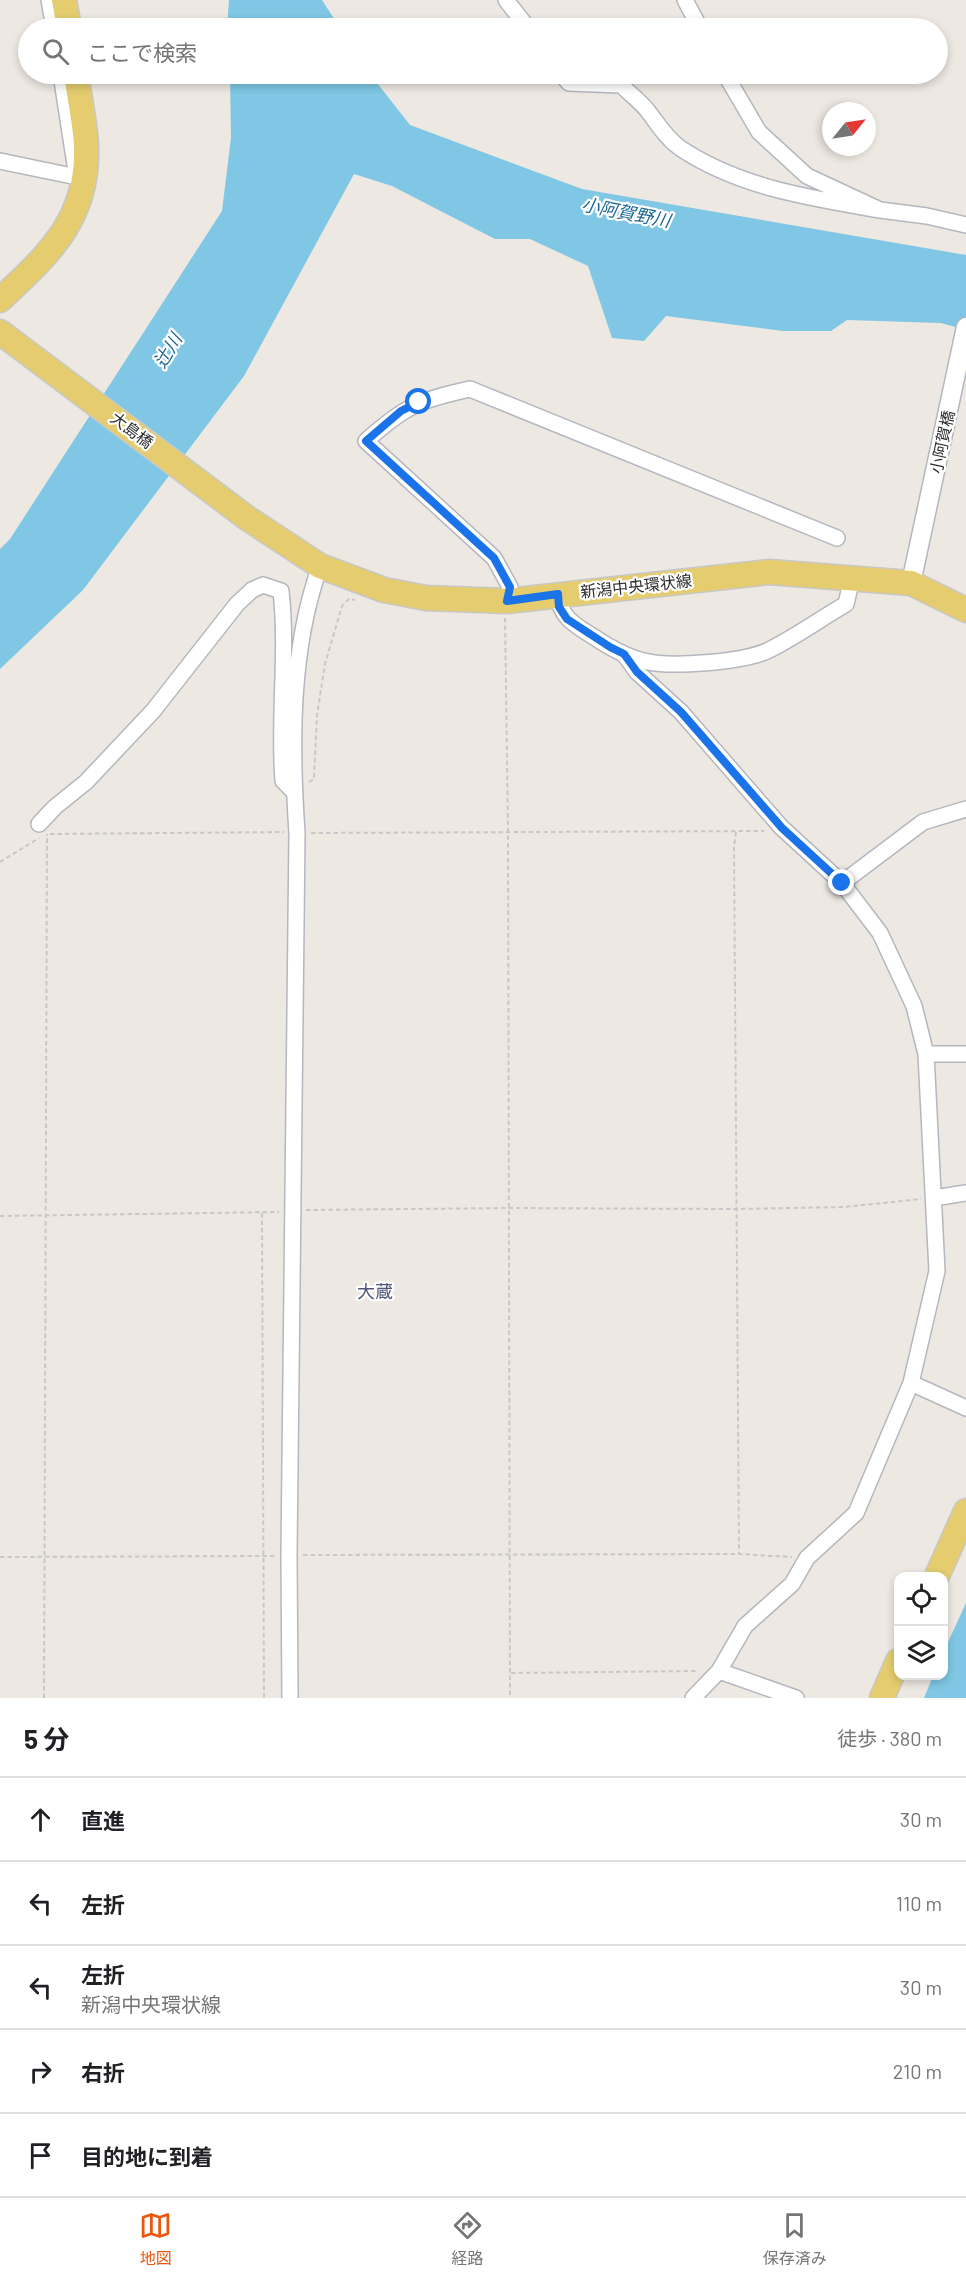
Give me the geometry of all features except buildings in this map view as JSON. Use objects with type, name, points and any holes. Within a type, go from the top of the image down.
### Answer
[{"type":"main road","points":[[64,0],[67,18]]},
{"type":"main road","points":[[0,300],[33,269],[66,231],[80,196],[86,146],[77,84]]},
{"type":"main road","name":"大島橋","points":[[8,338],[247,518]]},
{"type":"main road","name":"新潟中央環状線","points":[[247,518],[320,566],[384,590],[426,598],[507,601],[769,572],[911,583],[966,610]]},
{"type":"main road","points":[[939,1572],[966,1511]]},
{"type":"main road","points":[[882,1698],[894,1670]]},
{"type":"street","points":[[49,0],[52,18]]},
{"type":"street","points":[[506,0],[520,18]]},
{"type":"street","points":[[685,0],[695,18]]},
{"type":"street","points":[[0,161],[81,175],[63,84]]},
{"type":"street","points":[[595,84],[621,85],[646,109],[662,132],[680,148],[738,180],[810,198],[927,216],[966,225]]},
{"type":"street","points":[[731,84],[759,132],[807,176],[880,210]]},
{"type":"street","name":"小阿賀橋","points":[[911,583],[966,327]]},
{"type":"street","points":[[507,601],[510,587],[494,558],[366,441],[401,411],[430,398],[470,389],[837,538]]},
{"type":"street","points":[[290,1698],[291,1210],[297,833],[294,792],[296,692],[304,626],[320,566]]},
{"type":"street","points":[[558,594],[559,607],[567,619],[624,654],[644,662],[675,664],[712,662],[765,651],[846,604],[852,578]]},
{"type":"street","points":[[43,829],[55,807],[86,782],[153,711],[237,604],[252,590],[263,585],[280,591],[283,616],[280,752],[283,781],[294,792]]},
{"type":"street","points":[[624,654],[637,672],[681,712],[782,828],[842,883],[880,933],[914,1006],[926,1054],[937,1271],[910,1383],[856,1513],[807,1558],[792,1584],[745,1626],[719,1671],[693,1698]]},
{"type":"street","points":[[842,883],[924,822],[966,809]]},
{"type":"street","points":[[926,1054],[966,1054]]},
{"type":"street","points":[[934,1198],[966,1193]]},
{"type":"street","points":[[910,1383],[966,1408]]},
{"type":"street","points":[[719,1671],[796,1698]]},
{"type":"path","points":[[294,792],[314,779],[317,715],[326,664],[342,606],[349,599],[360,602]]},
{"type":"path","points":[[507,601],[504,634],[508,831],[510,1698]]},
{"type":"path","points":[[297,833],[736,831],[782,828]]},
{"type":"path","points":[[43,829],[46,1557],[44,1698]]},
{"type":"path","points":[[0,862],[43,829],[279,832]]},
{"type":"path","points":[[736,831],[734,847],[739,1554]]},
{"type":"path","points":[[0,1216],[262,1213],[291,1210],[844,1207],[934,1198]]},
{"type":"path","points":[[262,1213],[264,1698]]},
{"type":"path","points":[[289,1555],[739,1554],[807,1558]]},
{"type":"path","points":[[0,1557],[265,1556]]},
{"type":"path","points":[[510,1673],[719,1671]]},
{"type":"water","points":[[229,0],[322,0],[334,18],[228,18]]},
{"type":"water","points":[[230,84],[378,84],[410,125],[582,189],[966,255],[966,330],[941,323],[847,320],[831,331],[783,331],[666,316],[644,341],[612,338],[588,266],[530,239],[495,239],[392,186],[354,174],[244,376],[83,590],[0,669],[0,549],[10,539],[222,211],[231,138]]},
{"type":"water","points":[[966,1603],[966,1698],[924,1698],[931,1680],[948,1680],[948,1642]]},
{"type":"district","name":"大蔵","points":[[375,1292]]},
{"type":"route","points":[[419,402],[401,411],[366,441],[494,558],[510,587],[507,601],[558,594],[559,607],[567,619],[624,654],[637,672],[681,712],[782,828],[842,883]]},
{"type":"water label","name":"小阿賀野川","points":[[626,213]]},
{"type":"water label","name":"辻川","points":[[168,351]]}]
